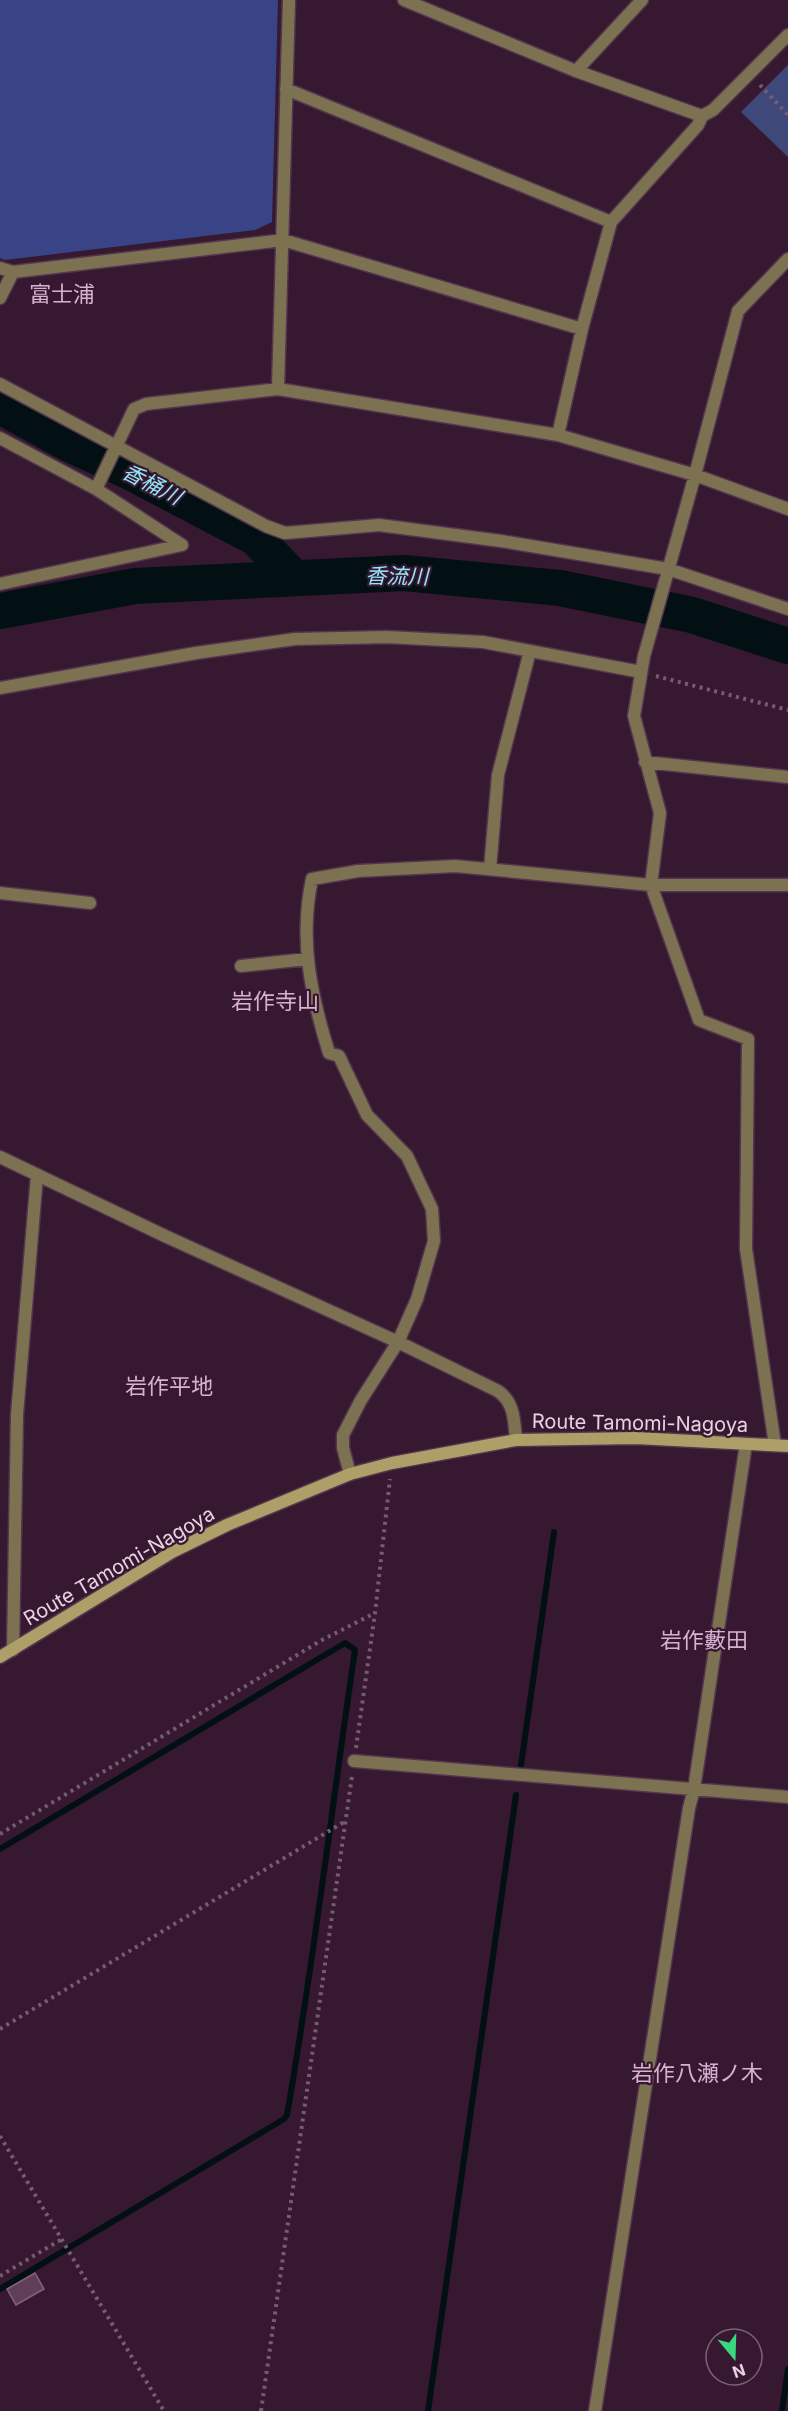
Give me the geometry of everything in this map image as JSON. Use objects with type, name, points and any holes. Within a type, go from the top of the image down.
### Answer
[{"type":"main road","name":"Route Tamomi-Nagoya","points":[[0,1657],[174,1551],[226,1525],[350,1474],[392,1462],[516,1440],[636,1438],[782,1446]]},
{"type":"street","points":[[278,389],[288,0]]},
{"type":"street","points":[[404,0],[576,71],[702,116]]},
{"type":"street","points":[[576,71],[642,0]]},
{"type":"street","points":[[558,435],[582,328],[611,222],[698,125],[702,116],[714,110],[788,35]]},
{"type":"street","points":[[286,89],[611,222]]},
{"type":"street","points":[[0,268],[13,272],[283,240],[582,328]]},
{"type":"street","points":[[782,1446],[746,1250],[748,1039],[699,1020],[651,885],[660,813],[634,716],[644,656],[738,311],[788,259]]},
{"type":"street","points":[[0,298],[13,272]]},
{"type":"street","points":[[0,384],[116,448],[266,526],[285,533],[379,525],[501,541],[668,569],[788,609]]},
{"type":"street","points":[[98,486],[134,409],[146,404],[278,389],[558,435],[695,475],[788,509]]},
{"type":"street","points":[[0,438],[98,486],[182,545],[0,584]]},
{"type":"street","points":[[0,688],[196,653],[295,639],[387,637],[483,642],[641,672]]},
{"type":"street","points":[[490,869],[498,775],[530,651]]},
{"type":"street","points":[[645,762],[788,777]]},
{"type":"street","points":[[350,1474],[343,1448],[343,1435],[361,1400],[398,1342],[417,1299],[434,1240],[432,1209],[407,1156],[367,1115],[339,1056],[329,1053],[314,1003],[307,959],[308,897],[312,879],[358,871],[455,866],[651,885],[788,885]]},
{"type":"street","points":[[0,893],[90,903]]},
{"type":"street","points":[[241,966],[307,959]]},
{"type":"street","points":[[0,1157],[165,1236],[398,1342],[504,1395],[513,1410],[516,1440]]},
{"type":"street","points":[[13,1650],[18,1415],[37,1175]]},
{"type":"street","points":[[595,2411],[661,1978],[694,1789],[746,1444]]},
{"type":"street","points":[[354,1761],[788,1797]]},
{"type":"path","points":[[753,72],[763,91],[788,115]]},
{"type":"path","points":[[641,672],[788,710]]},
{"type":"path","points":[[261,2411],[375,1613],[392,1462]]},
{"type":"path","points":[[0,1834],[322,1640],[375,1613]]},
{"type":"path","points":[[0,2029],[345,1822]]},
{"type":"path","points":[[0,2136],[164,2411]]},
{"type":"path","points":[[0,2276],[62,2239]]},
{"type":"shaded area","points":[[0,0],[278,0],[272,222],[255,230],[5,260],[0,258]]},
{"type":"shaded area","points":[[788,65],[788,157],[741,112]]},
{"type":"building","points":[[35,2273],[44,2289],[16,2305],[7,2289]]},
{"type":"waterway","name":"香桶川","points":[[0,406],[69,444],[132,473],[256,538],[293,577]]},
{"type":"waterway","name":"香流川","points":[[0,611],[135,586],[404,573],[560,588],[692,615],[788,646]]},
{"type":"waterway","points":[[521,1765],[554,1532]]},
{"type":"waterway","points":[[0,1849],[345,1643],[355,1650],[287,2115],[284,2119],[0,2289]]},
{"type":"waterway","points":[[428,2411],[516,1795]]},
{"type":"waterway","points":[[782,2411],[788,2369]]},
{"type":"district","name":"富士浦","points":[[62,294]]},
{"type":"district","name":"岩作寺山","points":[[275,1001]]},
{"type":"district","name":"岩作平地","points":[[169,1386]]},
{"type":"district","name":"岩作藪田","points":[[704,1640]]},
{"type":"district","name":"岩作八瀬ノ木","points":[[697,2073]]}]
